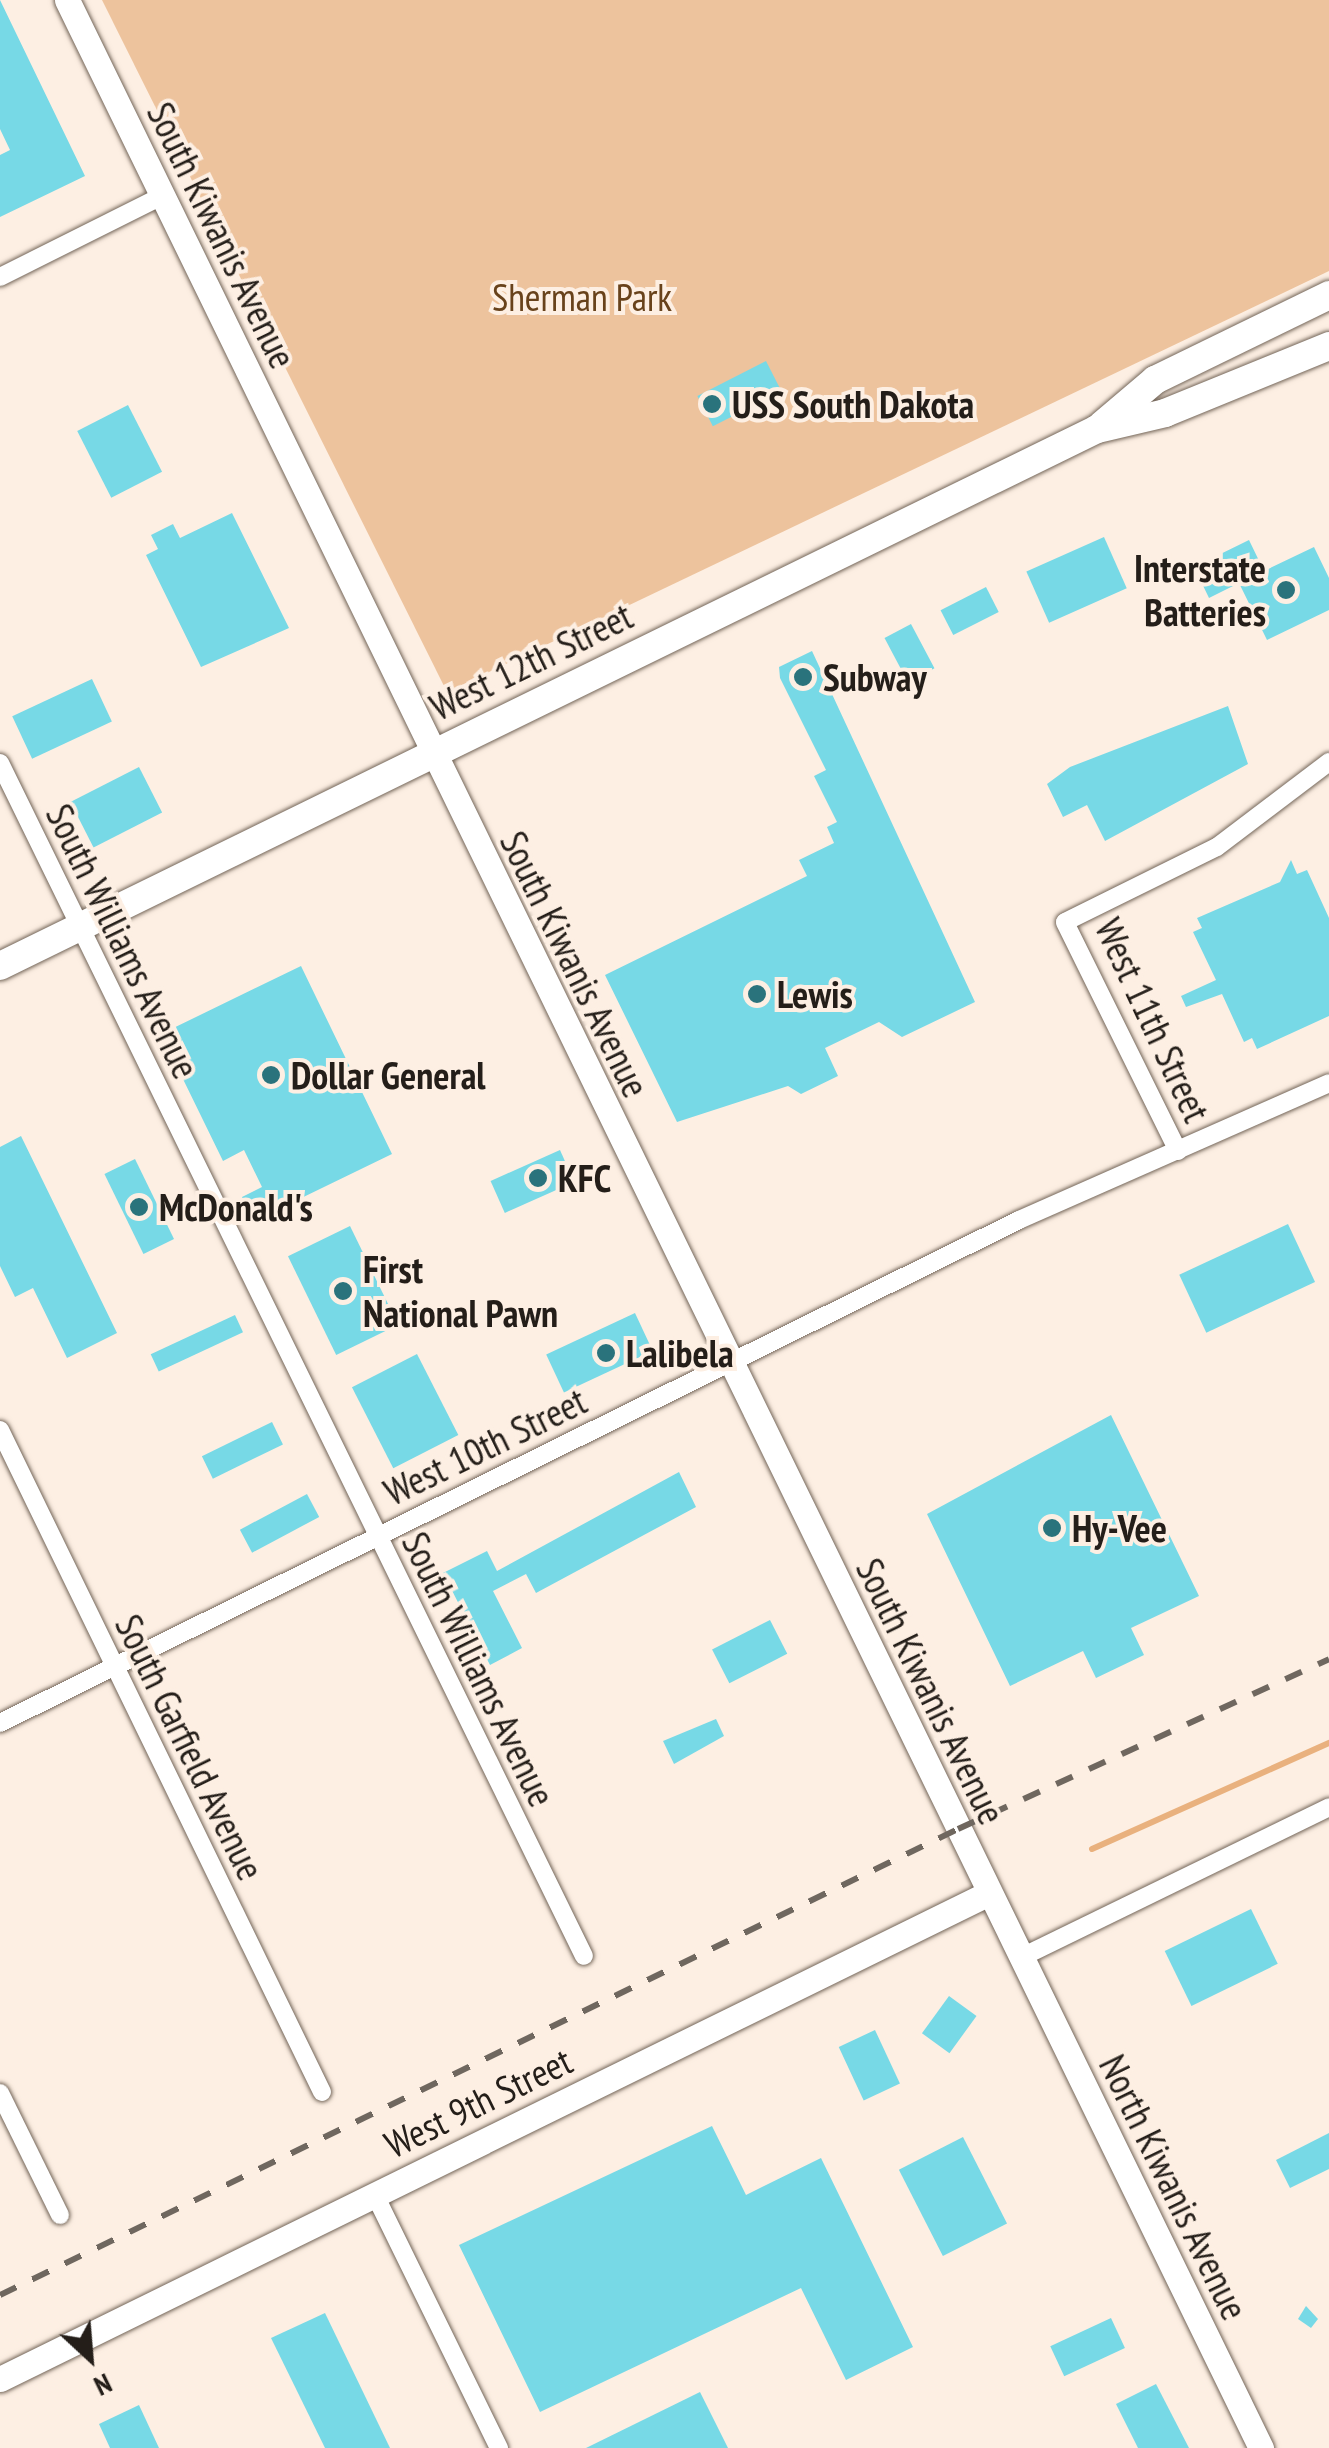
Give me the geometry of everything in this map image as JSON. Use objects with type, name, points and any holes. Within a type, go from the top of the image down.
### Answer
[{"type":"main road","name":"South Kiwanis Avenue","points":[[68,0],[726,1362],[1020,1958]]},
{"type":"main road","name":"West 12th Street","points":[[1097,429],[1154,380],[1329,295]]},
{"type":"main road","name":"West 12th Street","points":[[0,966],[1097,429],[1165,413],[1329,346]]},
{"type":"main road","name":"West 9th Street","points":[[0,2379],[989,1894]]},
{"type":"main road","name":"North Kiwanis Avenue","points":[[1020,1958],[1260,2448]]},
{"type":"street","points":[[0,277],[162,196]]},
{"type":"street","name":"West 11th Street","points":[[1178,1151],[1065,922],[1217,847],[1329,762]]},
{"type":"street","name":"South Williams Avenue","points":[[0,763],[584,1956]]},
{"type":"street","name":"West 10th Street","points":[[0,1723],[726,1362],[1329,1083]]},
{"type":"street","name":"South Garfield Avenue","points":[[0,1430],[322,2092]]},
{"type":"street","points":[[1020,1958],[1329,1807]]},
{"type":"street","points":[[0,2094],[60,2215]]},
{"type":"street","points":[[375,2195],[500,2448]]},
{"type":"green space","name":"Sherman Park","points":[[102,0],[1329,0],[1329,271],[447,692]]},
{"type":"building","points":[[0,0],[85,176],[0,217],[0,155],[10,150],[0,129]]},
{"type":"building","points":[[766,361],[781,391],[713,426],[697,396]]},
{"type":"building","points":[[128,405],[162,472],[111,498],[77,431]]},
{"type":"building","points":[[232,513],[289,628],[201,667],[146,555],[158,549],[151,535],[173,524],[180,538]]},
{"type":"building","points":[[1104,537],[1127,588],[1049,623],[1026,572]]},
{"type":"building","name":"Interstate Batteries","points":[[1249,540],[1264,571],[1314,547],[1329,578],[1329,610],[1267,640],[1239,583],[1209,598],[1194,567]]},
{"type":"building","points":[[986,587],[999,612],[953,635],[941,610]]},
{"type":"building","points":[[911,624],[934,668],[908,682],[885,638]]},
{"type":"building","points":[[812,651],[975,1002],[902,1037],[879,1022],[825,1048],[838,1076],[801,1094],[788,1086],[677,1122],[605,975],[807,876],[799,860],[834,843],[827,827],[837,822],[814,776],[826,770],[780,678],[779,667]]},
{"type":"building","points":[[92,679],[112,722],[32,759],[12,716]]},
{"type":"building","points":[[1228,706],[1248,764],[1105,841],[1087,805],[1063,817],[1047,784],[1070,767]]},
{"type":"building","points":[[139,767],[162,812],[94,847],[70,802]]},
{"type":"building","points":[[1291,860],[1297,874],[1307,870],[1329,918],[1329,1016],[1257,1049],[1252,1038],[1244,1042],[1222,994],[1186,1007],[1181,996],[1216,980],[1193,932],[1202,928],[1197,918],[1280,882]]},
{"type":"building","points":[[301,966],[392,1154],[254,1221],[242,1197],[262,1187],[244,1150],[223,1161],[161,1034]]},
{"type":"building","points":[[21,1136],[117,1333],[67,1358],[33,1288],[15,1297],[0,1266],[0,1147]]},
{"type":"building","points":[[560,1150],[574,1182],[505,1213],[491,1181]]},
{"type":"building","name":"McDonald's","points":[[135,1159],[174,1239],[143,1254],[104,1174]]},
{"type":"building","points":[[1288,1224],[1315,1282],[1206,1333],[1179,1275]]},
{"type":"building","name":"First National Pawn","points":[[350,1226],[398,1325],[336,1355],[288,1256]]},
{"type":"building","points":[[635,1313],[653,1351],[564,1392],[546,1354]]},
{"type":"building","points":[[235,1315],[243,1332],[159,1372],[151,1354]]},
{"type":"building","points":[[417,1354],[458,1435],[393,1468],[352,1387]]},
{"type":"building","points":[[1111,1415],[1199,1596],[1131,1628],[1144,1655],[1096,1678],[1083,1651],[1010,1686],[927,1514]]},
{"type":"building","points":[[272,1422],[283,1444],[213,1479],[202,1456]]},
{"type":"building","points":[[679,1472],[696,1507],[536,1593],[526,1574],[493,1591],[522,1648],[490,1665],[443,1573],[487,1551],[497,1571]]},
{"type":"building","points":[[307,1494],[319,1517],[252,1553],[240,1530]]},
{"type":"building","points":[[770,1620],[787,1654],[729,1683],[712,1650]]},
{"type":"building","points":[[716,1719],[724,1736],[674,1764],[663,1741]]},
{"type":"building","points":[[1251,1909],[1278,1964],[1191,2006],[1165,1951]]},
{"type":"building","points":[[949,1996],[977,2016],[949,2053],[922,2033]]},
{"type":"building","points":[[875,2030],[900,2083],[864,2100],[839,2047]]},
{"type":"building","points":[[712,2126],[746,2195],[821,2158],[913,2347],[846,2380],[801,2288],[540,2412],[459,2245]]},
{"type":"building","points":[[1329,2133],[1329,2169],[1290,2188],[1276,2160]]},
{"type":"building","points":[[963,2137],[1007,2223],[943,2256],[899,2170]]},
{"type":"building","points":[[1306,2306],[1318,2319],[1311,2328],[1298,2319]]},
{"type":"building","points":[[325,2313],[390,2448],[325,2448],[271,2338]]},
{"type":"building","points":[[1111,2318],[1125,2348],[1064,2376],[1050,2346]]},
{"type":"building","points":[[1156,2384],[1189,2448],[1138,2448],[1116,2404]]},
{"type":"building","points":[[700,2392],[728,2448],[586,2448]]},
{"type":"building","points":[[139,2405],[159,2448],[110,2448],[99,2424]]},
{"type":"waterway","points":[[1092,1849],[1329,1743]]},
{"type":"railway","points":[[0,2295],[958,1829],[1329,1659]]},
{"type":"place","name":"USS South Dakota","points":[[712,404]]},
{"type":"place","name":"Interstate Batteries","points":[[1286,590]]},
{"type":"place","name":"Subway","points":[[803,677]]},
{"type":"place","name":"Lewis","points":[[757,994]]},
{"type":"place","name":"Dollar General","points":[[271,1075]]},
{"type":"place","name":"KFC","points":[[538,1178]]},
{"type":"place","name":"McDonald's","points":[[139,1207]]},
{"type":"place","name":"First National Pawn","points":[[343,1291]]},
{"type":"place","name":"Lalibela","points":[[606,1353]]},
{"type":"place","name":"Hy-Vee","points":[[1052,1528]]}]
